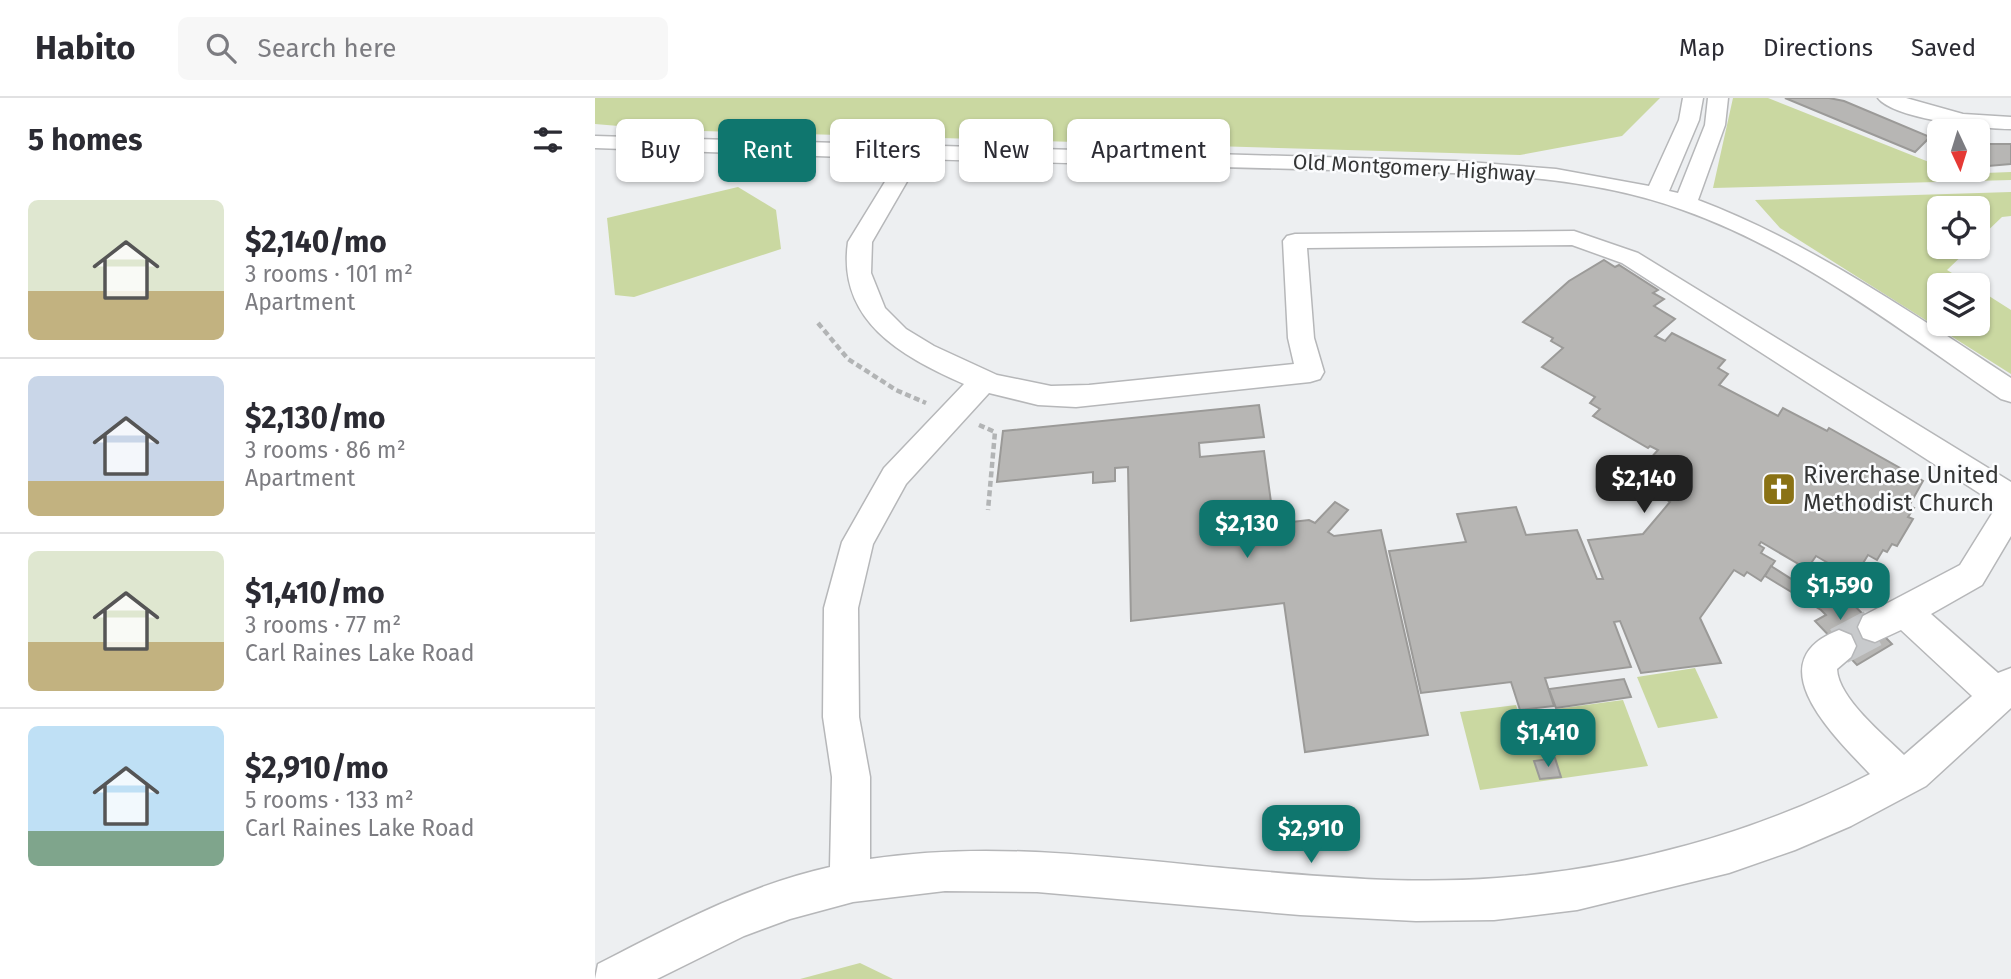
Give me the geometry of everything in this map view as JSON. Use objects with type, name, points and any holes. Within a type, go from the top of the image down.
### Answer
[{"type":"street","points":[[1656,195],[1689,120],[1693,98]]},
{"type":"street","points":[[1685,203],[1715,125],[1718,98]]},
{"type":"street","points":[[1888,98],[1931,106],[1966,122],[2011,123]]},
{"type":"street","name":"Old Montgomery Highway","points":[[595,142],[830,151]]},
{"type":"street","name":"Old Montgomery Highway","points":[[945,155],[1474,169],[1574,178],[1656,195],[1730,219],[1806,261],[2011,392]]},
{"type":"street","points":[[613,979],[737,918],[795,897],[850,882],[902,874],[1043,871],[1355,900],[1452,901],[1532,896],[1591,888],[1739,850],[1787,834],[1852,806],[1916,770],[2005,690],[1890,619],[1971,575],[2008,514],[2009,500],[2004,494],[1630,258],[1574,238],[1295,241],[1301,338],[1310,372],[1069,396],[1041,396],[960,372],[897,337],[867,301],[858,279],[856,259],[860,242],[896,182]]},
{"type":"street","points":[[850,882],[851,778],[842,717],[841,608],[858,542],[895,476],[983,381]]},
{"type":"street","points":[[1839,646],[1820,661],[1822,690],[1836,709],[1901,779]]},
{"type":"green space","points":[[595,98],[1660,98],[1622,136],[1520,155],[1230,147],[1230,119],[1067,119],[1067,142],[1053,141],[1053,119],[959,119],[959,139],[945,138],[945,119],[830,119],[830,135],[816,134],[816,119],[718,119],[718,132],[704,131],[704,119],[616,119],[616,126],[595,124]]},
{"type":"green space","points":[[1733,98],[1768,98],[1927,161],[1927,182],[1936,182],[1713,188]]},
{"type":"green space","points":[[2011,172],[2011,180],[1990,181],[1990,173]]},
{"type":"green space","points":[[738,187],[776,210],[781,249],[634,297],[615,295],[607,218]]},
{"type":"green space","points":[[2011,192],[2011,216],[2002,217],[1990,228],[1990,196],[1927,196],[1927,259],[1958,259],[1947,270],[1952,273],[1927,273],[1927,321],[1780,228],[1755,200]]},
{"type":"green space","points":[[1990,297],[2011,310],[2011,374],[1951,336],[1990,336]]},
{"type":"green space","points":[[1695,668],[1718,718],[1658,728],[1637,677]]},
{"type":"green space","points":[[1623,700],[1648,766],[1480,790],[1460,712],[1516,705],[1519,714]]},
{"type":"green space","points":[[860,963],[893,979],[800,979]]},
{"type":"building","points":[[1785,98],[1829,98],[1844,101],[1927,136],[1927,140],[1915,152]]},
{"type":"building","points":[[1990,144],[2011,144],[2011,164],[1990,166]]},
{"type":"building","name":"Riverchase United Methodist Church","points":[[1604,260],[1615,267],[1619,265],[1658,290],[1653,293],[1664,299],[1654,306],[1675,319],[1655,336],[1665,341],[1672,333],[1725,360],[1718,368],[1728,374],[1719,385],[1778,416],[1783,408],[1827,431],[1829,428],[1923,481],[1909,506],[1914,508],[1908,517],[1913,519],[1897,546],[1892,544],[1887,552],[1883,550],[1877,560],[1868,555],[1854,578],[1816,556],[1807,569],[1761,542],[1759,545],[1764,548],[1761,553],[1775,561],[1761,581],[1747,572],[1744,576],[1734,570],[1700,618],[1721,663],[1641,673],[1620,621],[1614,622],[1631,667],[1545,678],[1554,706],[1520,710],[1511,682],[1421,693],[1389,551],[1466,542],[1457,514],[1516,507],[1526,535],[1577,530],[1597,579],[1603,579],[1588,540],[1643,534],[1670,502],[1663,497],[1655,498],[1640,459],[1650,459],[1658,450],[1650,446],[1648,448],[1593,416],[1600,409],[1590,403],[1595,397],[1542,367],[1563,348],[1551,341],[1553,338],[1523,322],[1569,281]]},
{"type":"building","points":[[1259,405],[1264,437],[1199,443],[1200,457],[1264,451],[1274,524],[1309,520],[1315,523],[1335,502],[1348,510],[1328,532],[1334,536],[1381,530],[1428,735],[1305,752],[1284,603],[1131,621],[1128,467],[1115,468],[1115,481],[1093,483],[1093,472],[997,482],[1003,431]]},
{"type":"building","points":[[1771,566],[1837,608],[1850,601],[1892,644],[1857,665],[1815,621],[1826,615],[1821,610],[1765,576]]},
{"type":"building","points":[[1624,679],[1631,697],[1556,708],[1549,689]]},
{"type":"building","points":[[1555,758],[1561,777],[1540,779],[1534,761]]},
{"type":"tunnel","points":[[1839,646],[1875,627]]},
{"type":"place","name":"Riverchase United Methodist Church","points":[[1779,489]]}]
